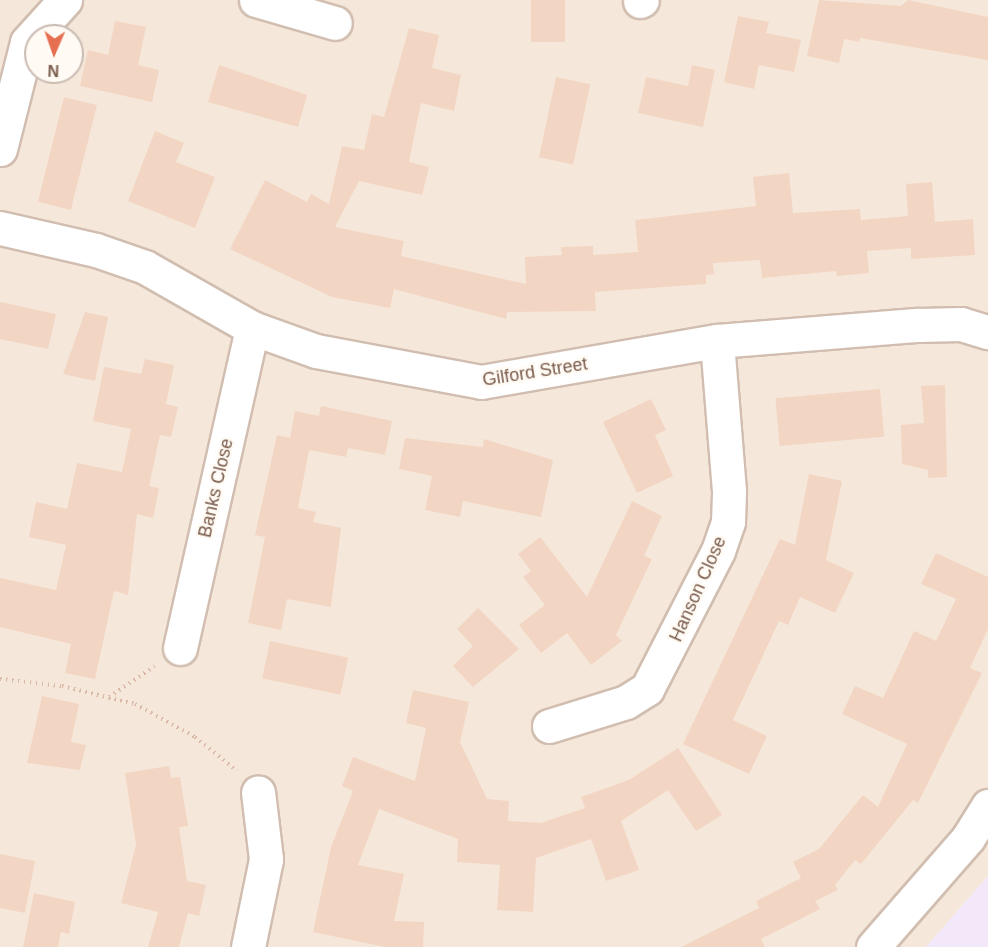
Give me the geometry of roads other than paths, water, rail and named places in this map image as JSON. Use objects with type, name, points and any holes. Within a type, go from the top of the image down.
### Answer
[{"type":"street","points":[[0,149],[27,42],[65,0]]},
{"type":"street","points":[[256,0],[335,23]]},
{"type":"street","name":"Gilford Street","points":[[0,228],[96,249],[145,267],[252,328],[316,351],[480,382],[717,341],[929,325],[961,324],[988,332]]},
{"type":"street","name":"Banks Close","points":[[180,648],[252,328]]},
{"type":"street","name":"Hanson Close","points":[[549,726],[626,702],[647,689],[718,550],[728,522],[729,491],[717,341]]},
{"type":"street","points":[[248,947],[267,859],[258,792]]},
{"type":"street","points":[[873,947],[954,855],[988,806]]}]
